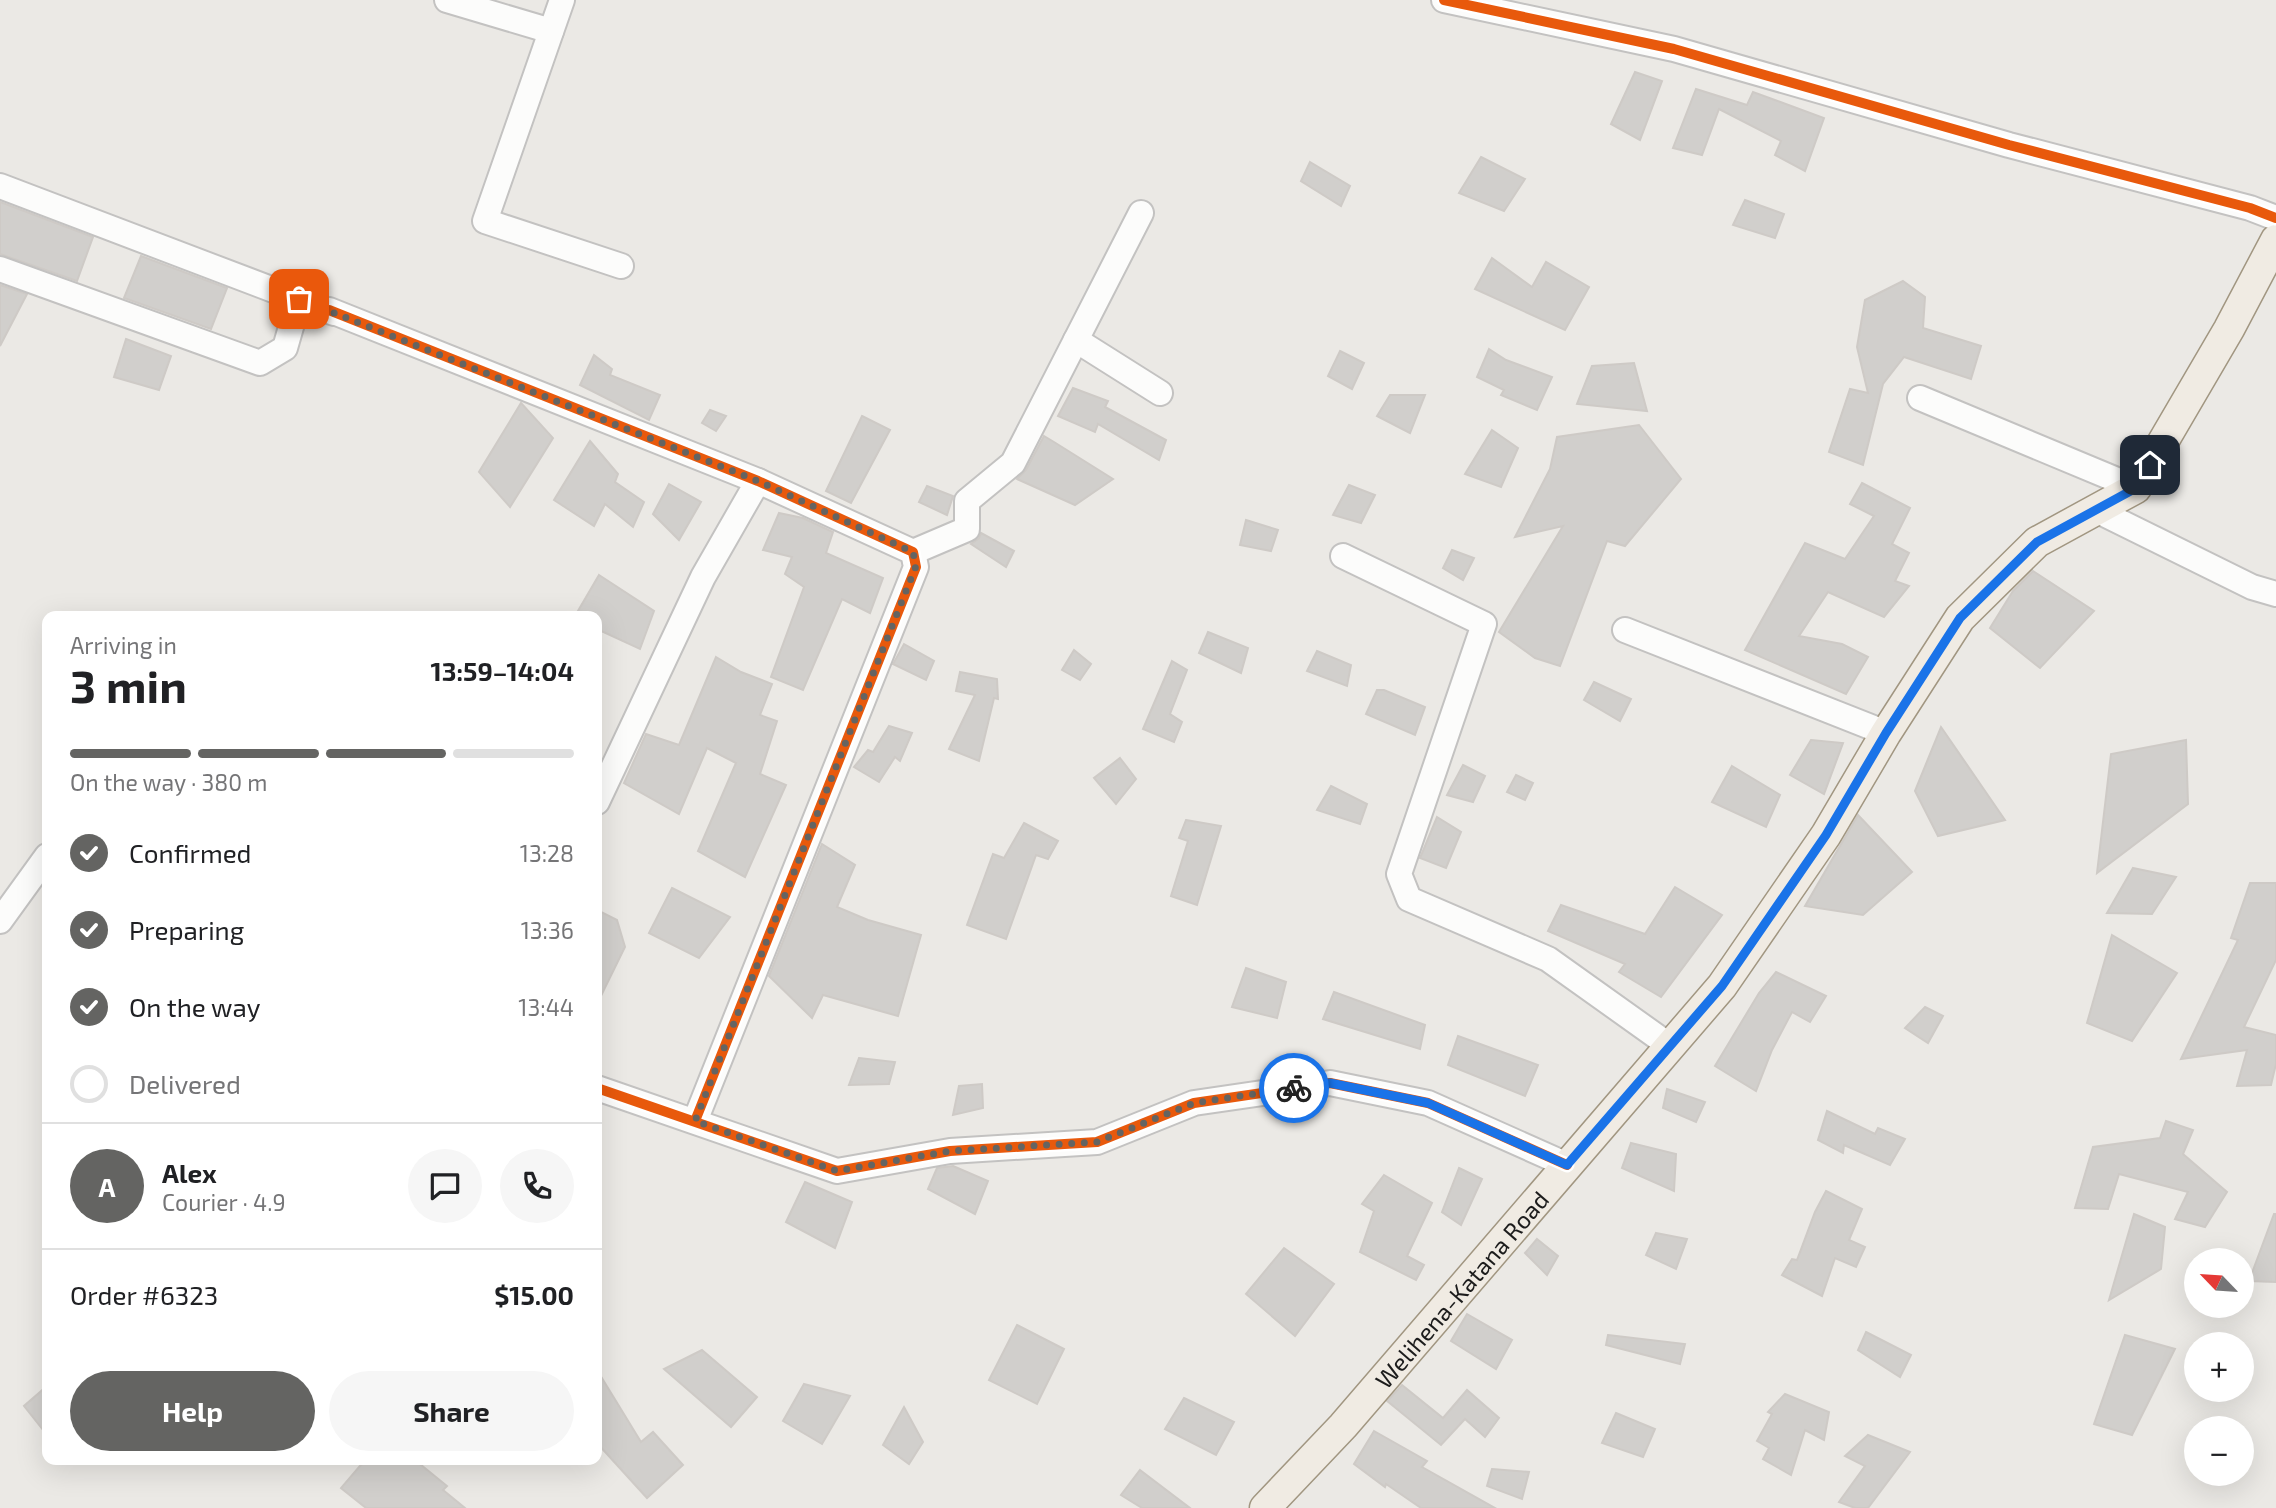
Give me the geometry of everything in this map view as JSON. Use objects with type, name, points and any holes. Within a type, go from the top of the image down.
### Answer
[{"type":"main road","points":[[2136,488],[2229,329],[2276,240]]},
{"type":"main road","name":"Welihena-Katana Road","points":[[1265,1508],[1343,1426],[1722,986],[1826,835],[1886,733],[1960,618],[2037,542],[2136,488]]},
{"type":"street","points":[[447,0],[551,32]]},
{"type":"street","points":[[562,0],[485,221],[621,265]]},
{"type":"street","points":[[1444,0],[1674,50],[2009,145],[2250,208],[2276,218]]},
{"type":"street","points":[[0,186],[299,299],[758,481],[913,552],[967,529],[967,501],[1013,463],[1141,213]]},
{"type":"street","points":[[0,269],[260,363],[285,348],[299,299]]},
{"type":"street","points":[[1076,340],[1160,393]]},
{"type":"street","points":[[1920,398],[2136,488]]},
{"type":"street","points":[[602,791],[703,577],[758,481]]},
{"type":"street","points":[[2096,510],[2252,587],[2276,594]]},
{"type":"street","points":[[695,1121],[916,566],[913,552]]},
{"type":"street","points":[[1343,556],[1484,624],[1399,874],[1409,899],[1548,959],[1670,1046]]},
{"type":"street","points":[[1625,630],[1886,733]]},
{"type":"street","points":[[0,921],[42,863]]},
{"type":"street","points":[[602,1090],[837,1171],[950,1151],[1097,1142],[1194,1103],[1330,1083],[1428,1103],[1567,1165]]},
{"type":"building","points":[[1635,72],[1662,81],[1640,140],[1611,124]]},
{"type":"building","points":[[1696,89],[1747,105],[1753,92],[1824,118],[1805,171],[1775,155],[1781,141],[1719,109],[1702,155],[1673,148]]},
{"type":"building","points":[[1481,157],[1525,179],[1504,211],[1459,193]]},
{"type":"building","points":[[1310,162],[1350,186],[1341,206],[1301,181]]},
{"type":"building","points":[[1745,200],[1784,214],[1775,238],[1733,225]]},
{"type":"building","points":[[0,202],[93,237],[77,281],[0,254]]},
{"type":"building","points":[[141,256],[227,288],[211,329],[124,298]]},
{"type":"building","points":[[1492,258],[1532,287],[1546,262],[1589,287],[1565,330],[1475,289]]},
{"type":"building","points":[[1903,281],[1925,297],[1923,328],[1981,346],[1971,379],[1904,357],[1883,384],[1863,465],[1829,452],[1850,389],[1868,393],[1857,347],[1865,300]]},
{"type":"building","points":[[0,285],[27,294],[0,346]]},
{"type":"building","points":[[126,339],[171,356],[159,390],[114,377]]},
{"type":"building","points":[[1489,349],[1506,360],[1552,377],[1537,410],[1501,395],[1504,390],[1477,377]]},
{"type":"building","points":[[1340,351],[1364,363],[1352,389],[1328,376]]},
{"type":"building","points":[[594,355],[612,369],[610,375],[660,395],[649,420],[580,385]]},
{"type":"building","points":[[1634,363],[1647,411],[1577,404],[1592,366]]},
{"type":"building","points":[[1073,388],[1108,401],[1105,407],[1166,440],[1159,460],[1098,424],[1095,432],[1058,416]]},
{"type":"building","points":[[1390,395],[1425,395],[1410,433],[1377,416]]},
{"type":"building","points":[[521,403],[553,438],[510,507],[479,472]]},
{"type":"building","points":[[710,410],[726,416],[716,431],[702,423]]},
{"type":"building","points":[[862,416],[890,430],[851,503],[826,491]]},
{"type":"building","points":[[1639,425],[1681,479],[1625,546],[1607,541],[1560,666],[1535,658],[1499,632],[1563,526],[1515,537],[1550,469],[1557,437]]},
{"type":"building","points":[[1492,430],[1518,448],[1501,487],[1465,474]]},
{"type":"building","points":[[1044,436],[1113,479],[1075,505],[1017,479],[1026,470]]},
{"type":"building","points":[[590,441],[618,474],[615,482],[644,502],[633,527],[605,504],[594,526],[554,500]]},
{"type":"building","points":[[1862,483],[1910,508],[1892,544],[1909,553],[1895,581],[1909,586],[1884,617],[1828,592],[1799,636],[1842,644],[1868,657],[1846,694],[1745,650],[1805,543],[1845,559],[1874,516],[1850,504]]},
{"type":"building","points":[[669,484],[701,502],[679,540],[653,514]]},
{"type":"building","points":[[1349,485],[1375,495],[1361,523],[1333,515]]},
{"type":"building","points":[[927,486],[953,496],[947,515],[919,502]]},
{"type":"building","points":[[779,513],[803,518],[833,532],[826,553],[883,578],[870,613],[842,599],[803,690],[771,677],[804,587],[785,574],[792,557],[763,550]]},
{"type":"building","points":[[1246,520],[1278,530],[1271,551],[1240,545]]},
{"type":"building","points":[[981,533],[1014,551],[1006,567],[971,544]]},
{"type":"building","points":[[1452,550],[1474,558],[1463,580],[1443,568]]},
{"type":"building","points":[[2033,571],[2094,611],[2040,668],[1990,628],[2013,591]]},
{"type":"building","points":[[599,575],[654,611],[640,649],[602,631],[602,611],[578,611]]},
{"type":"building","points":[[1208,632],[1248,648],[1241,673],[1199,653]]},
{"type":"building","points":[[904,644],[934,661],[926,680],[893,664]]},
{"type":"building","points":[[1074,650],[1091,664],[1080,680],[1062,670]]},
{"type":"building","points":[[1317,651],[1351,665],[1347,686],[1307,671]]},
{"type":"building","points":[[716,657],[741,672],[772,684],[760,715],[777,721],[760,774],[786,785],[745,877],[698,851],[736,763],[707,748],[679,814],[624,783],[646,734],[679,745]]},
{"type":"building","points":[[1172,661],[1187,670],[1170,714],[1182,722],[1174,742],[1143,729]]},
{"type":"building","points":[[960,672],[997,679],[998,699],[994,698],[979,761],[949,749],[975,695],[956,691]]},
{"type":"building","points":[[1594,682],[1631,699],[1620,721],[1584,700]]},
{"type":"building","points":[[1377,690],[1384,690],[1425,707],[1415,735],[1366,714]]},
{"type":"building","points":[[889,726],[912,733],[900,761],[895,757],[879,782],[854,767],[868,750],[873,752]]},
{"type":"building","points":[[1941,727],[2005,820],[1938,836],[1915,791]]},
{"type":"building","points":[[1811,740],[1843,743],[1824,794],[1790,775]]},
{"type":"building","points":[[2186,740],[2188,804],[2097,873],[2111,754]]},
{"type":"building","points":[[1120,758],[1136,779],[1116,804],[1094,778]]},
{"type":"building","points":[[1463,765],[1485,776],[1473,802],[1447,795]]},
{"type":"building","points":[[1732,766],[1780,795],[1766,827],[1712,802]]},
{"type":"building","points":[[1516,775],[1533,783],[1525,800],[1507,792]]},
{"type":"building","points":[[1331,786],[1367,804],[1360,824],[1317,810]]},
{"type":"building","points":[[1858,815],[1912,872],[1863,915],[1805,906]]},
{"type":"building","points":[[1437,817],[1461,832],[1446,868],[1420,858]]},
{"type":"building","points":[[1186,820],[1221,826],[1197,905],[1171,896],[1188,841],[1179,838]]},
{"type":"building","points":[[1024,823],[1058,841],[1048,859],[1036,855],[1006,939],[967,925],[993,854],[1004,858]]},
{"type":"building","points":[[822,844],[855,865],[837,907],[868,920],[921,935],[898,1016],[823,995],[812,1018],[769,976]]},
{"type":"building","points":[[2133,868],[2176,877],[2152,914],[2107,913]]},
{"type":"building","points":[[2250,883],[2276,883],[2276,960],[2244,1027],[2276,1035],[2276,1064],[2271,1085],[2237,1086],[2247,1050],[2181,1059],[2238,940],[2231,938]]},
{"type":"building","points":[[1675,887],[1722,915],[1661,997],[1619,972],[1625,964],[1548,931],[1561,905],[1645,934]]},
{"type":"building","points":[[672,888],[730,917],[699,958],[649,933]]},
{"type":"building","points":[[602,912],[617,920],[625,947],[602,994]]},
{"type":"building","points":[[2112,935],[2177,973],[2132,1041],[2087,1023]]},
{"type":"building","points":[[1246,968],[1286,982],[1277,1018],[1232,1007]]},
{"type":"building","points":[[1776,972],[1826,996],[1810,1022],[1792,1012],[1772,1050],[1756,1091],[1715,1066],[1759,993]]},
{"type":"building","points":[[1334,992],[1425,1025],[1420,1049],[1323,1019]]},
{"type":"building","points":[[1925,1007],[1943,1016],[1928,1043],[1905,1028]]},
{"type":"building","points":[[1458,1036],[1538,1065],[1525,1096],[1448,1065]]},
{"type":"building","points":[[859,1058],[895,1062],[889,1084],[849,1085]]},
{"type":"building","points":[[982,1084],[983,1108],[953,1115],[959,1086]]},
{"type":"building","points":[[1667,1089],[1705,1102],[1696,1122],[1663,1108]]},
{"type":"building","points":[[1827,1111],[1875,1134],[1878,1128],[1905,1139],[1890,1165],[1844,1145],[1843,1153],[1818,1140]]},
{"type":"building","points":[[2166,1121],[2193,1130],[2183,1154],[2227,1192],[2205,1227],[2175,1219],[2188,1192],[2119,1174],[2108,1209],[2075,1208],[2093,1147],[2160,1138]]},
{"type":"building","points":[[1631,1143],[1676,1154],[1674,1191],[1622,1168]]},
{"type":"building","points":[[953,1166],[988,1181],[975,1214],[928,1189],[937,1168]]},
{"type":"building","points":[[1459,1168],[1482,1179],[1461,1225],[1442,1212]]},
{"type":"building","points":[[1384,1175],[1432,1203],[1407,1256],[1424,1265],[1416,1280],[1360,1252],[1374,1211],[1362,1204]]},
{"type":"building","points":[[805,1182],[852,1202],[835,1248],[786,1222]]},
{"type":"building","points":[[1826,1191],[1862,1209],[1849,1240],[1865,1247],[1856,1267],[1835,1258],[1822,1296],[1782,1275],[1792,1259],[1797,1260]]},
{"type":"building","points":[[2134,1214],[2165,1227],[2161,1269],[2109,1300]]},
{"type":"building","points":[[2276,1214],[2276,1282],[2254,1281],[2254,1268]]},
{"type":"building","points":[[1656,1233],[1687,1239],[1676,1269],[1646,1255]]},
{"type":"building","points":[[1537,1239],[1558,1256],[1547,1275],[1525,1253]]},
{"type":"building","points":[[1284,1248],[1334,1284],[1295,1336],[1246,1294]]},
{"type":"building","points":[[1467,1314],[1512,1340],[1496,1369],[1451,1341]]},
{"type":"building","points":[[1017,1325],[1064,1349],[1037,1404],[989,1380]]},
{"type":"building","points":[[1866,1332],[1911,1355],[1900,1377],[1858,1350]]},
{"type":"building","points":[[1608,1335],[1685,1344],[1680,1364],[1606,1345]]},
{"type":"building","points":[[2125,1335],[2175,1349],[2132,1435],[2094,1424]]},
{"type":"building","points":[[702,1350],[757,1397],[731,1427],[664,1369]]},
{"type":"building","points":[[602,1378],[641,1442],[653,1432],[683,1465],[647,1498],[602,1448]]},
{"type":"building","points":[[804,1384],[850,1396],[822,1444],[783,1421]]},
{"type":"building","points":[[1402,1385],[1443,1418],[1467,1390],[1499,1418],[1485,1437],[1465,1419],[1441,1445],[1387,1401]]},
{"type":"building","points":[[42,1390],[42,1429],[24,1406]]},
{"type":"building","points":[[1785,1394],[1829,1412],[1824,1440],[1805,1430],[1791,1475],[1763,1459],[1769,1448],[1757,1441],[1772,1414],[1768,1412]]},
{"type":"building","points":[[1184,1398],[1234,1422],[1216,1455],[1165,1429]]},
{"type":"building","points":[[904,1407],[923,1442],[909,1464],[883,1445]]},
{"type":"building","points":[[1616,1413],[1655,1429],[1643,1457],[1602,1443]]},
{"type":"building","points":[[1374,1431],[1427,1461],[1422,1467],[1495,1508],[1421,1508],[1386,1484],[1385,1487],[1354,1464]]},
{"type":"building","points":[[1868,1435],[1910,1452],[1868,1508],[1855,1508],[1839,1502],[1865,1466],[1845,1456]]},
{"type":"building","points":[[361,1465],[421,1465],[447,1486],[443,1490],[465,1508],[366,1508],[341,1488]]},
{"type":"building","points":[[1492,1469],[1529,1472],[1522,1499],[1487,1486]]},
{"type":"building","points":[[1140,1470],[1190,1508],[1142,1508],[1121,1495]]},
{"type":"cycle path","points":[[1444,0],[1674,49],[2009,145],[2250,208],[2276,218]]},
{"type":"cycle path","points":[[329,310],[758,481],[913,552],[916,567],[695,1121]]},
{"type":"cycle path","points":[[602,1090],[837,1171],[950,1151],[1097,1142],[1194,1103],[1330,1083],[1428,1103],[1567,1165]]},
{"type":"way so far","points":[[299,299],[758,481],[913,552],[916,566],[695,1121],[837,1171],[950,1151],[1097,1142],[1194,1103],[1294,1088]]},
{"type":"route","points":[[1294,1088],[1330,1083],[1428,1103],[1567,1165],[1722,986],[1826,835],[1886,733],[1960,618],[2037,542],[2136,488],[2150,465]]}]
